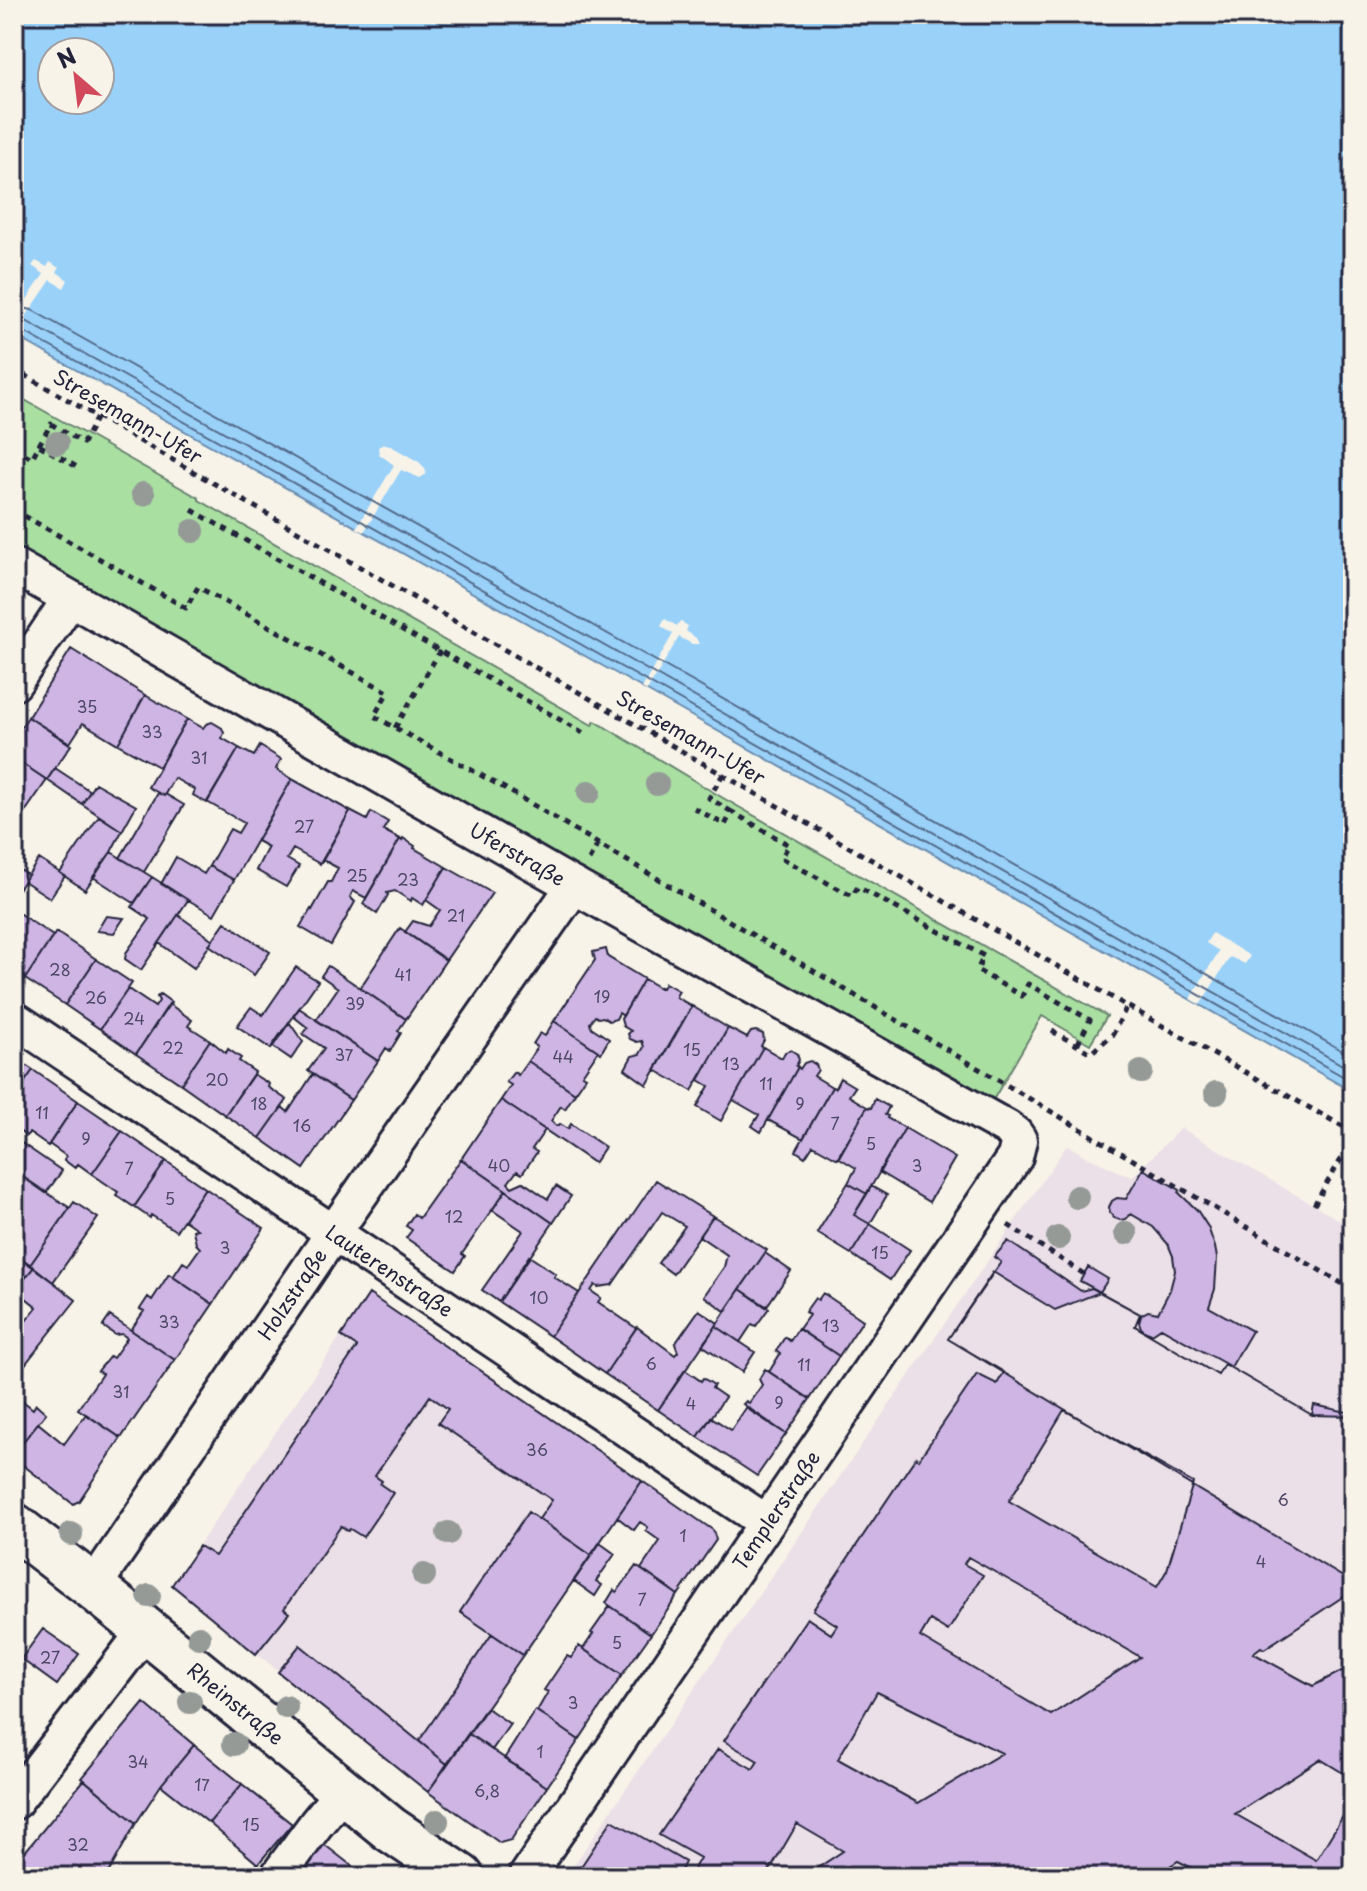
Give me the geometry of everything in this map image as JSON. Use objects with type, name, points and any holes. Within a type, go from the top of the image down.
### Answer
[{"type":"main road","name":"Rheinstraße","points":[[14,1526],[146,1630],[439,1871]]},
{"type":"street","name":"Uferstraße","points":[[14,566],[574,886],[1007,1128],[1019,1140]]},
{"type":"street","points":[[14,683],[70,599]]},
{"type":"street","name":"Holzstraße","points":[[93,1587],[574,886]]},
{"type":"street","name":"Lauterenstraße","points":[[14,1019],[767,1523]]},
{"type":"street","name":"Templerstraße","points":[[526,1877],[1015,1157],[1019,1140]]},
{"type":"street","points":[[14,1802],[146,1630]]},
{"type":"street","points":[[277,1877],[343,1791]]},
{"type":"path","name":"Stresemann-Ufer","points":[[14,369],[1127,1006],[1353,1132]]},
{"type":"path","points":[[14,403],[17,405],[14,410]]},
{"type":"path","points":[[14,448],[32,458],[51,424],[83,443],[97,417]]},
{"type":"path","points":[[39,445],[77,467]]},
{"type":"path","points":[[14,510],[186,608],[198,587],[388,692],[374,716],[506,789],[1353,1290]]},
{"type":"path","points":[[192,510],[587,735]]},
{"type":"path","points":[[395,728],[440,651]]},
{"type":"path","points":[[723,774],[709,798],[789,845],[781,858],[852,896],[858,887],[984,956],[977,970],[1022,996],[1028,984],[1090,1020],[1077,1045]]},
{"type":"path","points":[[694,808],[725,825],[732,812]]},
{"type":"path","points":[[1052,1031],[1091,1053],[1113,1034],[1127,1006]]},
{"type":"path","points":[[1314,1205],[1353,1139]]},
{"type":"path","points":[[980,1207],[1084,1274]]},
{"type":"shaded area","points":[[1181,1128],[1353,1228],[1353,1877],[567,1875],[1067,1145],[1132,1177]]},
{"type":"shaded area","points":[[369,1294],[642,1481],[428,1792],[172,1585]]},
{"type":"green space","points":[[14,394],[592,725],[595,721],[723,798],[1107,1016],[1090,1044],[1042,1016],[993,1100],[620,893],[14,546]]},
{"type":"water","points":[[14,14],[1353,14],[1353,1092],[14,335]]},
{"type":"pier","points":[[36,261],[47,267],[50,262],[68,280],[64,288],[51,280],[14,334],[14,319],[44,274],[32,266]]},
{"type":"pier","points":[[384,444],[419,462],[426,474],[420,478],[401,470],[364,532],[356,528],[394,465],[379,454],[378,447]]},
{"type":"pier","points":[[665,619],[677,626],[680,621],[688,626],[686,631],[699,644],[679,637],[647,691],[642,688],[673,634],[661,626]]},
{"type":"pier","points":[[1212,933],[1250,956],[1245,964],[1230,957],[1200,1005],[1190,999],[1219,951],[1206,943]]},
{"type":"building","points":[[71,649],[145,695],[118,744],[83,723],[70,743],[28,717]]},
{"type":"building","points":[[145,695],[187,719],[159,767],[118,744]]},
{"type":"building","points":[[28,717],[71,745],[47,780],[14,758],[14,737]]},
{"type":"building","points":[[187,719],[203,728],[212,722],[222,728],[222,738],[239,748],[207,803],[193,795],[195,790],[174,778],[164,796],[148,787]]},
{"type":"building","points":[[260,746],[281,759],[276,769],[292,779],[234,880],[209,866],[230,829],[238,833],[244,823],[207,802],[239,748],[254,756]]},
{"type":"building","points":[[14,758],[47,780],[14,828]]},
{"type":"building","points":[[55,768],[90,791],[82,804],[47,780]]},
{"type":"building","points":[[292,779],[350,811],[320,864],[293,849],[287,859],[299,866],[286,887],[256,870],[268,847],[257,841]]},
{"type":"building","points":[[95,783],[136,806],[122,831],[82,804]]},
{"type":"building","points":[[158,793],[184,805],[144,872],[120,858]]},
{"type":"building","points":[[350,811],[367,820],[371,812],[388,822],[383,830],[400,839],[366,898],[353,891],[350,897],[355,902],[331,945],[300,927],[338,868],[323,860]]},
{"type":"building","points":[[99,816],[122,831],[85,890],[60,873]]},
{"type":"building","points":[[403,838],[446,867],[423,905],[395,891],[387,893],[377,914],[363,904]]},
{"type":"building","points":[[111,852],[152,877],[134,903],[93,877]]},
{"type":"building","points":[[176,857],[204,874],[209,866],[234,880],[214,915],[161,884]]},
{"type":"building","points":[[39,859],[65,876],[50,898],[24,881]]},
{"type":"building","points":[[14,866],[28,875],[16,892],[14,891]]},
{"type":"building","points":[[446,867],[492,893],[446,960],[405,932],[413,921],[429,926],[440,910],[426,900]]},
{"type":"building","points":[[152,877],[188,900],[141,970],[125,959],[150,919],[132,907]]},
{"type":"building","points":[[14,910],[53,936],[25,979],[14,972]]},
{"type":"building","points":[[178,915],[213,940],[194,968],[159,943]]},
{"type":"building","points":[[106,916],[124,918],[114,933],[97,931]]},
{"type":"building","points":[[225,922],[270,952],[254,975],[209,945]]},
{"type":"building","points":[[400,928],[446,960],[406,1019],[360,988]]},
{"type":"building","points":[[56,932],[96,959],[65,1005],[25,979]]},
{"type":"building","points":[[606,949],[608,957],[644,979],[623,1016],[619,1013],[616,1019],[609,1021],[595,1016],[590,1023],[591,1027],[609,1039],[601,1053],[554,1021],[595,960],[593,952]]},
{"type":"building","points":[[96,959],[132,983],[100,1029],[65,1005]]},
{"type":"building","points":[[328,966],[406,1019],[390,1051],[386,1048],[378,1061],[316,1020],[338,988],[321,976]]},
{"type":"building","points":[[296,967],[318,981],[271,1049],[237,1026],[251,1007],[263,1015]]},
{"type":"building","points":[[644,979],[660,988],[665,983],[679,991],[677,998],[692,1006],[647,1085],[625,1069],[632,1056],[640,1054],[644,1047],[642,1041],[630,1039],[628,1034],[631,1031],[623,1026],[621,1019]]},
{"type":"building","points":[[128,989],[155,1007],[160,994],[171,1002],[136,1054],[100,1029]]},
{"type":"building","points":[[169,1004],[192,1020],[188,1026],[210,1040],[181,1084],[136,1054]]},
{"type":"building","points":[[692,1006],[728,1028],[692,1091],[655,1070]]},
{"type":"building","points":[[299,1008],[378,1061],[351,1100],[308,1071],[324,1048],[303,1034],[308,1028],[293,1016]]},
{"type":"building","points":[[554,1021],[598,1051],[582,1075],[586,1077],[575,1093],[528,1061],[537,1047],[533,1044],[540,1033],[545,1036]]},
{"type":"building","points":[[289,1022],[303,1042],[291,1059],[272,1046]]},
{"type":"building","points":[[728,1028],[747,1038],[756,1031],[763,1034],[764,1040],[721,1121],[697,1107],[709,1086],[699,1080]]},
{"type":"building","points":[[210,1040],[226,1053],[228,1049],[241,1058],[239,1061],[255,1072],[225,1115],[181,1084]]},
{"type":"building","points":[[763,1047],[782,1058],[785,1052],[791,1050],[799,1060],[761,1132],[752,1126],[759,1115],[733,1100]]},
{"type":"building","points":[[14,1057],[33,1070],[14,1097]]},
{"type":"building","points":[[528,1061],[575,1093],[565,1109],[561,1106],[551,1121],[568,1129],[571,1124],[605,1147],[594,1163],[501,1100],[511,1085],[506,1082],[514,1072],[518,1075]]},
{"type":"building","points":[[810,1061],[818,1070],[814,1076],[832,1087],[803,1139],[768,1120],[798,1067],[800,1069]]},
{"type":"building","points":[[33,1070],[78,1101],[48,1146],[29,1133],[26,1136],[15,1128],[17,1125],[14,1123],[14,1097]]},
{"type":"building","points":[[253,1074],[287,1100],[260,1138],[225,1115]]},
{"type":"building","points":[[313,1074],[351,1100],[304,1169],[260,1138],[282,1107],[288,1112]]},
{"type":"building","points":[[840,1078],[855,1087],[849,1096],[867,1107],[838,1159],[813,1145],[805,1157],[796,1151]]},
{"type":"building","points":[[875,1099],[889,1107],[885,1115],[887,1118],[905,1128],[867,1194],[848,1183],[856,1168],[838,1157],[867,1107],[871,1108]]},
{"type":"building","points":[[501,1100],[545,1130],[532,1149],[537,1152],[522,1174],[517,1171],[508,1183],[512,1187],[523,1182],[548,1199],[556,1186],[571,1196],[553,1223],[461,1159]]},
{"type":"building","points":[[78,1101],[122,1131],[92,1174],[78,1164],[75,1168],[64,1160],[66,1156],[49,1144]]},
{"type":"building","points":[[905,1128],[955,1158],[929,1202],[879,1172]]},
{"type":"building","points":[[122,1131],[166,1161],[134,1207],[92,1174]]},
{"type":"building","points":[[20,1142],[62,1171],[46,1193],[14,1171],[14,1150]]},
{"type":"building","points":[[461,1159],[506,1190],[462,1254],[465,1256],[455,1271],[406,1238],[412,1230],[406,1226],[414,1214],[419,1218]]},
{"type":"building","points":[[166,1161],[205,1188],[176,1231],[134,1207]]},
{"type":"building","points":[[1143,1169],[1180,1190],[1179,1193],[1197,1210],[1208,1227],[1217,1258],[1215,1289],[1209,1307],[1252,1331],[1231,1367],[1161,1328],[1152,1334],[1141,1328],[1141,1315],[1148,1311],[1158,1313],[1170,1290],[1175,1271],[1173,1256],[1168,1244],[1153,1227],[1131,1214],[1126,1219],[1114,1218],[1109,1207],[1117,1198],[1126,1199]]},
{"type":"building","points":[[14,1171],[70,1208],[30,1265],[14,1253],[14,1211],[22,1199],[14,1193]]},
{"type":"building","points":[[656,1180],[713,1216],[673,1274],[658,1263],[685,1226],[662,1212],[612,1285],[595,1285],[591,1291],[601,1298],[598,1302],[636,1328],[605,1374],[550,1336]]},
{"type":"building","points":[[848,1183],[867,1194],[854,1215],[870,1224],[851,1254],[817,1233]]},
{"type":"building","points":[[871,1186],[887,1195],[870,1224],[854,1215]]},
{"type":"building","points":[[205,1188],[264,1228],[213,1304],[173,1277],[183,1262],[188,1265],[200,1248],[193,1230],[197,1229],[184,1220]]},
{"type":"building","points":[[506,1190],[553,1223],[499,1302],[482,1290],[523,1231],[492,1210]]},
{"type":"building","points":[[74,1202],[98,1218],[53,1282],[30,1265]]},
{"type":"building","points":[[713,1216],[767,1250],[725,1311],[704,1296],[724,1267],[727,1255],[699,1236]]},
{"type":"building","points":[[870,1224],[910,1250],[890,1280],[851,1254]]},
{"type":"building","points":[[1008,1241],[1081,1291],[1092,1288],[1140,1314],[1135,1326],[1218,1375],[1224,1364],[1312,1415],[1314,1405],[1352,1413],[1353,1590],[1264,1649],[1261,1647],[1253,1653],[1313,1686],[1353,1665],[1353,1779],[1320,1759],[1235,1814],[1316,1860],[1353,1800],[1353,1877],[1210,1877],[1178,1861],[1153,1877],[804,1877],[843,1851],[797,1824],[766,1877],[689,1877],[700,1858],[659,1835],[718,1749],[753,1769],[758,1761],[724,1741],[807,1618],[831,1634],[837,1625],[813,1610],[916,1457],[919,1459],[977,1374],[997,1384],[1004,1372],[948,1339],[1001,1262],[994,1257]],"holes":[[[1064,1410],[1193,1483],[1167,1570],[1157,1587],[1009,1501]],[[968,1557],[1140,1657],[1051,1715],[920,1637],[930,1620],[948,1631],[983,1575],[964,1564]],[[877,1692],[1002,1753],[918,1803],[838,1759]]]},
{"type":"building","points":[[14,1253],[34,1267],[14,1291]]},
{"type":"building","points":[[765,1253],[791,1271],[766,1307],[740,1289]]},
{"type":"building","points":[[529,1256],[579,1293],[550,1336],[499,1302]]},
{"type":"building","points":[[34,1267],[76,1300],[19,1372],[14,1368],[14,1336],[37,1307],[16,1290]]},
{"type":"building","points":[[1088,1267],[1108,1279],[1100,1292],[1080,1281]]},
{"type":"building","points":[[993,1272],[1055,1310],[1100,1292],[1140,1314],[1135,1326],[1218,1375],[1224,1364],[1312,1415],[1353,1416],[1353,1583],[948,1339]]},
{"type":"building","points":[[169,1274],[213,1304],[175,1360],[131,1330],[144,1311],[140,1309],[148,1297],[152,1300]]},
{"type":"building","points":[[740,1289],[769,1308],[756,1326],[752,1324],[740,1342],[716,1326]]},
{"type":"building","points":[[823,1293],[863,1320],[839,1356],[799,1329],[809,1315],[805,1312]]},
{"type":"building","points":[[369,1294],[642,1481],[591,1555],[539,1519],[552,1500],[438,1423],[448,1409],[430,1396],[375,1476],[393,1493],[363,1537],[341,1526],[284,1609],[289,1613],[256,1654],[172,1585],[199,1546],[215,1556],[357,1347],[341,1336]]},
{"type":"building","points":[[699,1310],[718,1323],[658,1410],[605,1374],[637,1327],[675,1355],[678,1352],[675,1344]]},
{"type":"building","points":[[110,1316],[175,1360],[121,1438],[78,1409],[102,1374],[98,1371],[110,1356],[113,1358],[127,1338],[122,1334],[115,1335],[103,1326]]},
{"type":"building","points":[[716,1326],[755,1352],[742,1372],[702,1345]]},
{"type":"building","points":[[798,1329],[839,1356],[810,1399],[769,1372],[780,1354],[776,1351],[785,1337],[790,1341]]},
{"type":"building","points":[[765,1369],[810,1399],[786,1434],[743,1404],[746,1401],[749,1403],[762,1385],[759,1379]]},
{"type":"building","points":[[685,1370],[701,1381],[703,1378],[714,1385],[712,1388],[725,1397],[698,1437],[658,1410]]},
{"type":"building","points":[[14,1394],[33,1409],[36,1404],[46,1413],[14,1453]]},
{"type":"building","points":[[746,1408],[786,1434],[757,1476],[698,1437],[711,1417],[731,1430]]},
{"type":"building","points":[[86,1414],[121,1438],[79,1501],[73,1504],[14,1458],[14,1453],[38,1423],[64,1444]]},
{"type":"building","points":[[642,1481],[713,1530],[716,1540],[678,1595],[641,1569],[660,1541],[640,1522],[634,1530],[617,1517]]},
{"type":"building","points":[[528,1512],[591,1555],[523,1655],[460,1612]]},
{"type":"building","points":[[600,1543],[615,1554],[596,1581],[602,1585],[595,1596],[574,1581]]},
{"type":"building","points":[[636,1566],[678,1595],[651,1634],[606,1603]]},
{"type":"building","points":[[610,1606],[651,1634],[622,1675],[583,1649]]},
{"type":"building","points":[[43,1629],[79,1654],[57,1685],[21,1659]]},
{"type":"building","points":[[492,1634],[523,1655],[447,1764],[419,1741]]},
{"type":"building","points":[[300,1645],[447,1764],[428,1792],[278,1672]]},
{"type":"building","points":[[579,1646],[622,1675],[579,1740],[537,1711],[548,1692],[544,1690],[567,1656],[571,1658]]},
{"type":"building","points":[[144,1703],[194,1745],[161,1785],[136,1823],[82,1778]]},
{"type":"building","points":[[487,1708],[510,1724],[492,1750],[469,1734]]},
{"type":"building","points":[[535,1710],[579,1740],[547,1787],[504,1759]]},
{"type":"building","points":[[469,1734],[547,1787],[511,1840],[500,1843],[428,1792]]},
{"type":"building","points":[[194,1745],[242,1784],[209,1823],[161,1785]]},
{"type":"building","points":[[84,1780],[136,1823],[106,1877],[81,1877],[74,1872],[69,1877],[14,1877],[14,1865]]},
{"type":"building","points":[[242,1784],[292,1824],[258,1864],[209,1823]]},
{"type":"building","points":[[612,1820],[685,1862],[680,1873],[685,1877],[574,1877]]},
{"type":"building","points":[[319,1842],[325,1845],[366,1877],[283,1877]]}]
